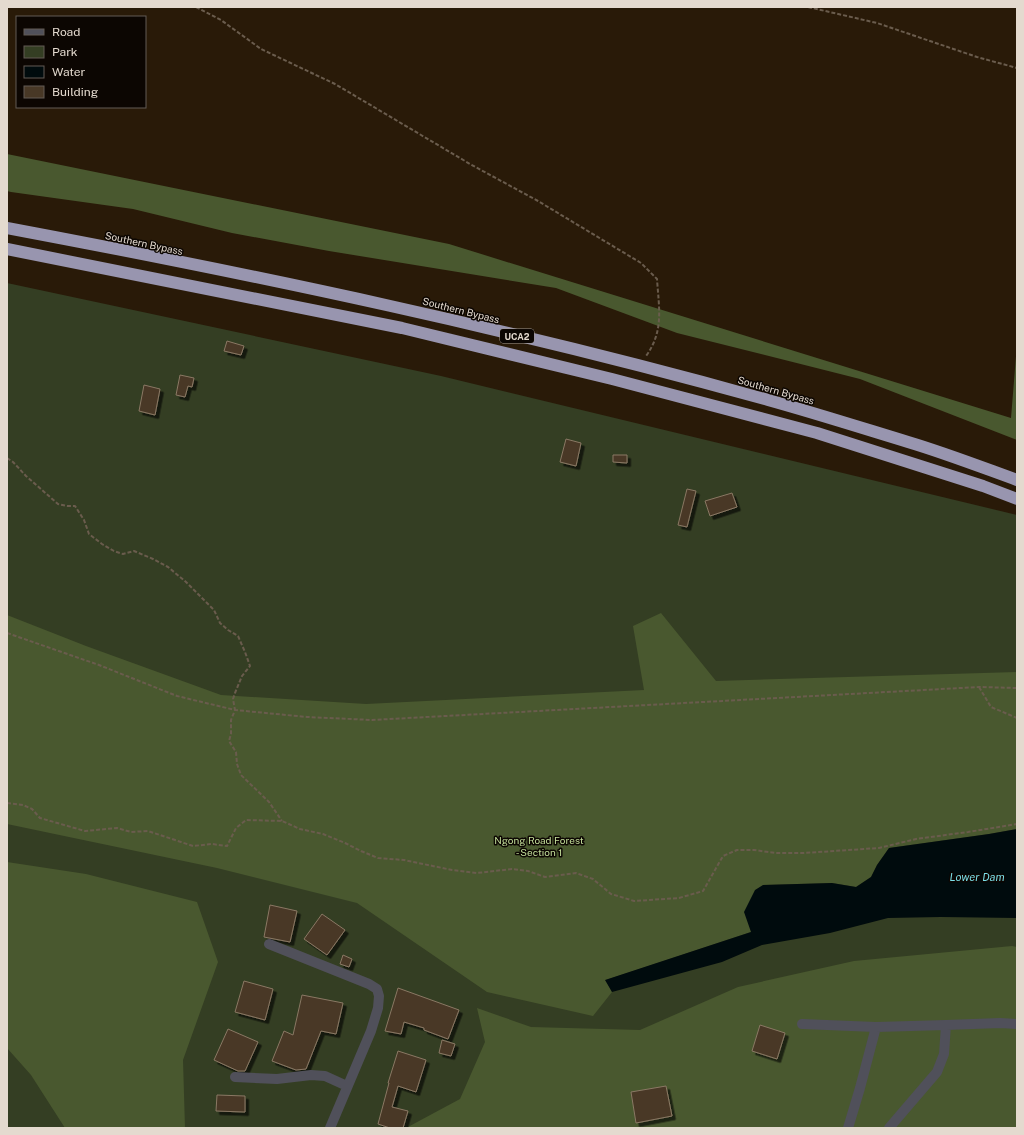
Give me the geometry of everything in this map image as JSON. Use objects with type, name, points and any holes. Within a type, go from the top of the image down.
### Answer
[{"type":"highway","name":"Southern Bypass","points":[[7,228],[412,310],[639,366],[770,401],[907,442],[1017,480]]},
{"type":"highway","name":"UCA2","points":[[7,249],[402,328],[612,379],[817,433],[983,486],[1017,499]]},
{"type":"street","points":[[269,944],[369,984],[377,989],[379,996],[378,1008],[371,1031],[330,1128]]},
{"type":"street","points":[[802,1024],[876,1027],[946,1026],[1000,1022],[1017,1024]]},
{"type":"street","points":[[889,1128],[937,1072],[944,1054],[946,1026]]},
{"type":"street","points":[[848,1128],[876,1027]]},
{"type":"street","points":[[235,1077],[277,1079],[312,1075],[325,1076],[347,1086]]},
{"type":"path","points":[[196,7],[221,20],[261,49],[335,84],[470,164],[538,201],[641,263],[657,279],[660,322],[652,348],[639,366]]},
{"type":"path","points":[[808,7],[877,23],[977,57],[1017,68]]},
{"type":"path","points":[[7,458],[58,504],[75,506],[84,520],[89,534],[102,544],[123,554],[134,551],[168,567],[203,598],[214,610],[220,623],[238,636],[246,652],[250,666],[242,676],[233,699],[235,710],[231,720],[231,734],[229,741],[236,752],[237,764],[241,775],[269,802],[282,821]]},
{"type":"path","points":[[7,633],[100,665],[177,696],[235,710],[308,717],[372,720],[980,687],[1017,688]]},
{"type":"path","points":[[980,687],[991,707],[1017,718]]},
{"type":"path","points":[[7,803],[23,805],[32,809],[40,818],[85,831],[117,828],[131,832],[148,831],[193,846],[212,844],[227,846],[236,828],[246,820],[282,821],[300,829],[331,837],[378,858],[404,860],[445,869],[477,873],[512,869],[528,871],[545,877],[576,873],[593,879],[611,894],[634,901],[679,898],[703,891],[723,856],[737,850],[754,850],[776,853],[804,853],[879,848],[923,838],[1017,824]]},
{"type":"green space","points":[[7,154],[449,244],[1011,418],[1017,344],[1017,440],[860,379],[677,333],[556,288],[329,251],[232,233],[133,209],[7,191]]},
{"type":"green space","points":[[7,283],[441,376],[1017,515],[1017,1128],[7,1128]]},
{"type":"green space","name":"Ngong Road Forest - Section 1","points":[[661,613],[716,681],[1017,672],[1017,829],[889,848],[877,865],[871,877],[856,887],[832,883],[763,885],[751,932],[606,980],[612,992],[593,1016],[487,992],[357,903],[217,868],[7,824],[7,615],[86,646],[221,695],[366,704],[644,690],[633,626]]},
{"type":"green space","points":[[7,862],[86,874],[197,902],[218,962],[183,1060],[185,1128],[65,1128],[31,1075],[7,1048]]},
{"type":"green space","points":[[1012,946],[1017,947],[1017,1128],[406,1128],[460,1099],[485,1042],[477,1008],[531,1027],[640,1030],[738,987],[854,961]]},
{"type":"water","name":"Lower Dam","points":[[1017,829],[1017,918],[888,918],[830,933],[762,945],[722,962],[612,992],[605,980],[751,932],[744,912],[755,890],[763,885],[832,883],[856,887],[871,877],[877,865],[889,848]]},
{"type":"building","points":[[227,341],[244,346],[241,355],[224,351]]},
{"type":"building","points":[[180,375],[194,378],[192,387],[188,386],[185,397],[176,395]]},
{"type":"building","points":[[144,385],[160,389],[155,415],[139,411]]},
{"type":"building","points":[[566,439],[581,443],[576,466],[560,462]]},
{"type":"building","points":[[613,455],[627,455],[627,463],[613,462]]},
{"type":"building","points":[[687,489],[696,491],[687,527],[678,525]]},
{"type":"building","points":[[732,493],[737,507],[710,516],[705,501]]},
{"type":"building","points":[[270,905],[297,911],[290,942],[264,937]]},
{"type":"building","points":[[322,914],[345,930],[327,955],[304,939]]},
{"type":"building","points":[[343,955],[352,959],[349,967],[340,964]]},
{"type":"building","points":[[244,981],[273,989],[265,1020],[235,1012]]},
{"type":"building","points":[[398,988],[459,1010],[448,1039],[424,1030],[424,1028],[404,1022],[401,1034],[385,1031]]},
{"type":"building","points":[[302,995],[343,1003],[336,1034],[321,1031],[306,1069],[296,1070],[272,1061],[284,1031],[293,1035]]},
{"type":"building","points":[[760,1025],[785,1033],[777,1059],[752,1051]]},
{"type":"building","points":[[228,1029],[258,1042],[245,1071],[238,1071],[214,1060]]},
{"type":"building","points":[[442,1040],[455,1044],[451,1056],[439,1053]]},
{"type":"building","points":[[398,1051],[426,1060],[416,1092],[398,1086],[392,1107],[408,1111],[403,1128],[390,1128],[378,1124]]},
{"type":"building","points":[[666,1086],[672,1116],[636,1123],[631,1092]]},
{"type":"building","points":[[217,1095],[245,1096],[245,1112],[216,1111]]}]
